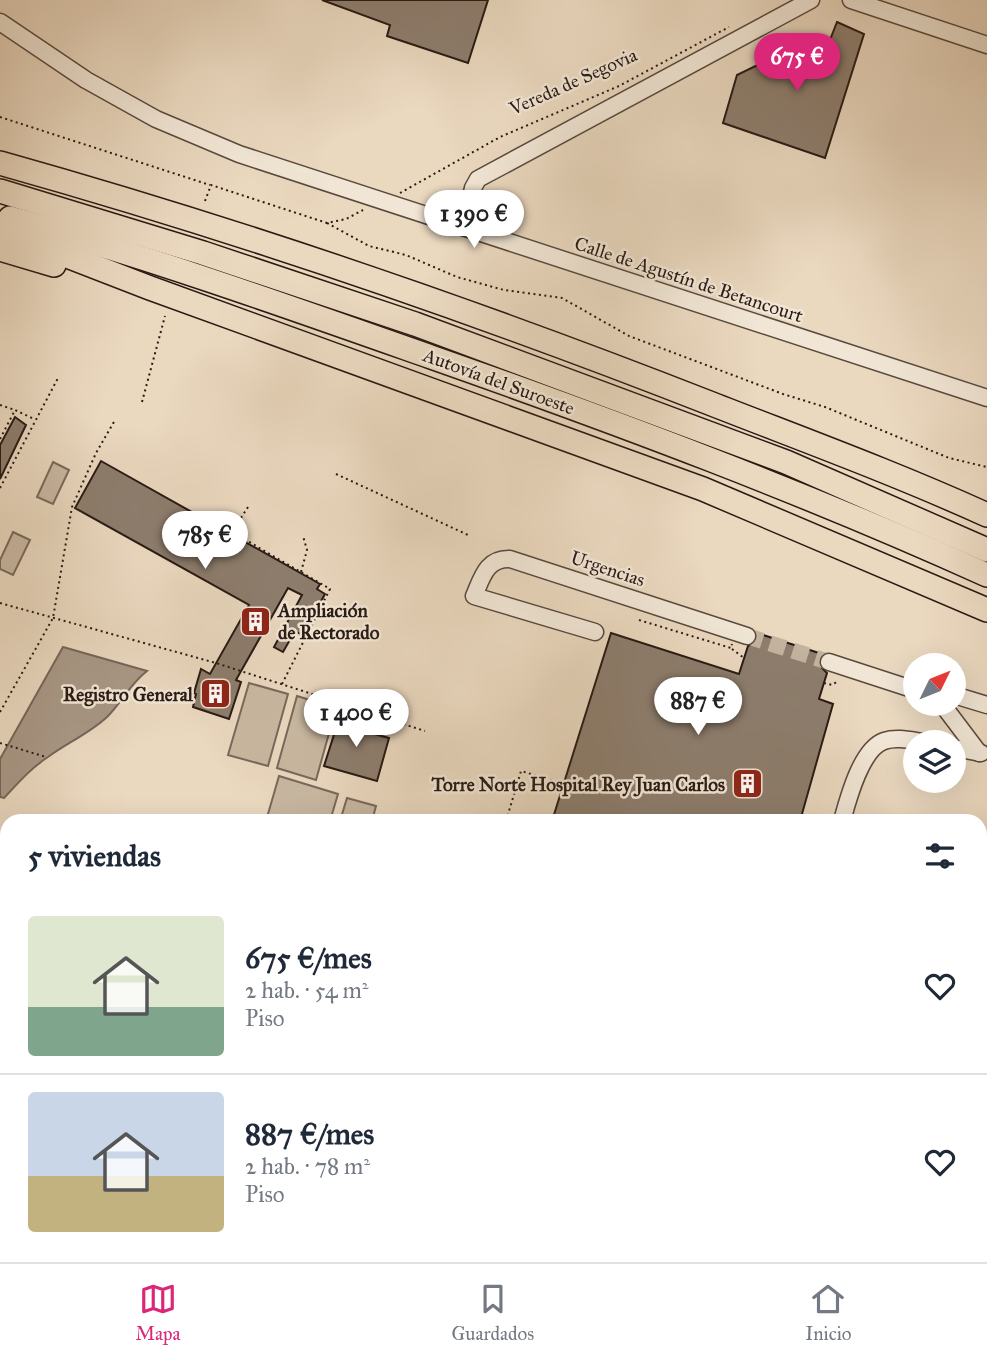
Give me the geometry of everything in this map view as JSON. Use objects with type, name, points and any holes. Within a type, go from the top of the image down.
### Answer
[{"type":"highway","points":[[0,163],[115,195],[595,359],[980,511]]},
{"type":"highway","name":"Autovía del Suroeste","points":[[0,191],[190,249],[415,324],[786,462],[987,550]]},
{"type":"highway","name":"Autovía del Suroeste","points":[[0,216],[216,282],[544,397],[710,460],[987,575]]},
{"type":"highway","points":[[0,230],[150,288],[703,489],[987,610]]},
{"type":"highway","points":[[0,249],[180,306],[268,330]]},
{"type":"highway","points":[[786,462],[987,526]]},
{"type":"street","name":"Vereda de Segovia","points":[[464,228],[473,188],[478,179],[811,0]]},
{"type":"street","points":[[851,0],[987,45]]},
{"type":"street","name":"Calle de Agustín de Betancourt","points":[[0,22],[86,80],[156,119],[239,155],[987,398]]},
{"type":"street","name":"Urgencias","points":[[595,632],[474,596],[488,566],[498,560],[510,559],[741,636]]},
{"type":"street","points":[[829,662],[903,686]]},
{"type":"street","points":[[966,699],[987,705]]},
{"type":"street","points":[[952,716],[983,754]]},
{"type":"street","points":[[845,814],[862,766],[873,748],[881,742],[903,740]]},
{"type":"path","name":"Vereda de Segovia","points":[[327,223],[346,219],[383,203],[500,137],[619,86],[737,24]]},
{"type":"path","points":[[0,117],[327,223],[369,247],[406,255],[457,277],[504,289],[562,298],[629,336],[825,407],[949,458],[987,467]]},
{"type":"path","points":[[205,201],[211,185]]},
{"type":"path","points":[[142,402],[165,316]]},
{"type":"path","points":[[0,488],[58,378]]},
{"type":"path","points":[[0,405],[35,420]]},
{"type":"path","points":[[0,439],[15,410]]},
{"type":"path","points":[[0,712],[53,618],[72,507],[96,453],[116,420]]},
{"type":"path","points":[[336,474],[468,535]]},
{"type":"path","points":[[248,507],[232,532],[330,589],[282,685]]},
{"type":"path","points":[[300,572],[307,550],[303,536]]},
{"type":"path","points":[[0,603],[216,663],[425,731]]},
{"type":"path","points":[[639,620],[731,648],[744,658]]},
{"type":"path","points":[[731,648],[741,636]]},
{"type":"path","points":[[824,683],[832,685],[841,679]]},
{"type":"path","points":[[366,732],[371,713]]},
{"type":"path","points":[[0,743],[46,757]]},
{"type":"path","points":[[508,814],[521,771],[564,784]]},
{"type":"shaded area","points":[[53,462],[69,470],[53,504],[37,497]]},
{"type":"shaded area","points":[[13,532],[30,540],[13,575],[0,569],[0,560]]},
{"type":"shaded area","points":[[63,647],[147,671],[100,723],[42,761],[4,798],[0,797],[0,759]]},
{"type":"shaded area","points":[[249,683],[288,694],[268,766],[228,755]]},
{"type":"shaded area","points":[[297,696],[336,708],[316,780],[277,768]]},
{"type":"shaded area","points":[[279,776],[338,794],[332,814],[268,814]]},
{"type":"shaded area","points":[[347,798],[376,806],[374,814],[342,814]]},
{"type":"building","points":[[322,0],[488,0],[468,63],[387,36],[390,25]]},
{"type":"building","points":[[837,22],[864,34],[825,158],[723,123],[737,75],[805,42],[826,50]]},
{"type":"building","points":[[15,417],[26,425],[0,479],[0,445]]},
{"type":"building","points":[[101,461],[320,584],[317,589],[325,594],[302,635],[295,631],[283,652],[274,647],[302,595],[288,588],[236,680],[241,682],[229,719],[193,707],[194,693],[201,669],[210,674],[249,605],[75,508]]},
{"type":"building","points":[[611,633],[739,674],[748,646],[754,643],[757,633],[822,654],[819,665],[827,673],[819,699],[833,704],[802,814],[554,814]]},
{"type":"building","points":[[346,697],[353,699],[345,726],[389,738],[377,781],[324,766]]},
{"type":"tunnel","points":[[747,636],[829,662]]},
{"type":"place","name":"Ampliación de Rectorado","points":[[255,621]]},
{"type":"place","name":"Registro General","points":[[216,694]]},
{"type":"place","name":"Torre Norte Hospital Rey Juan Carlos","points":[[748,784]]}]
